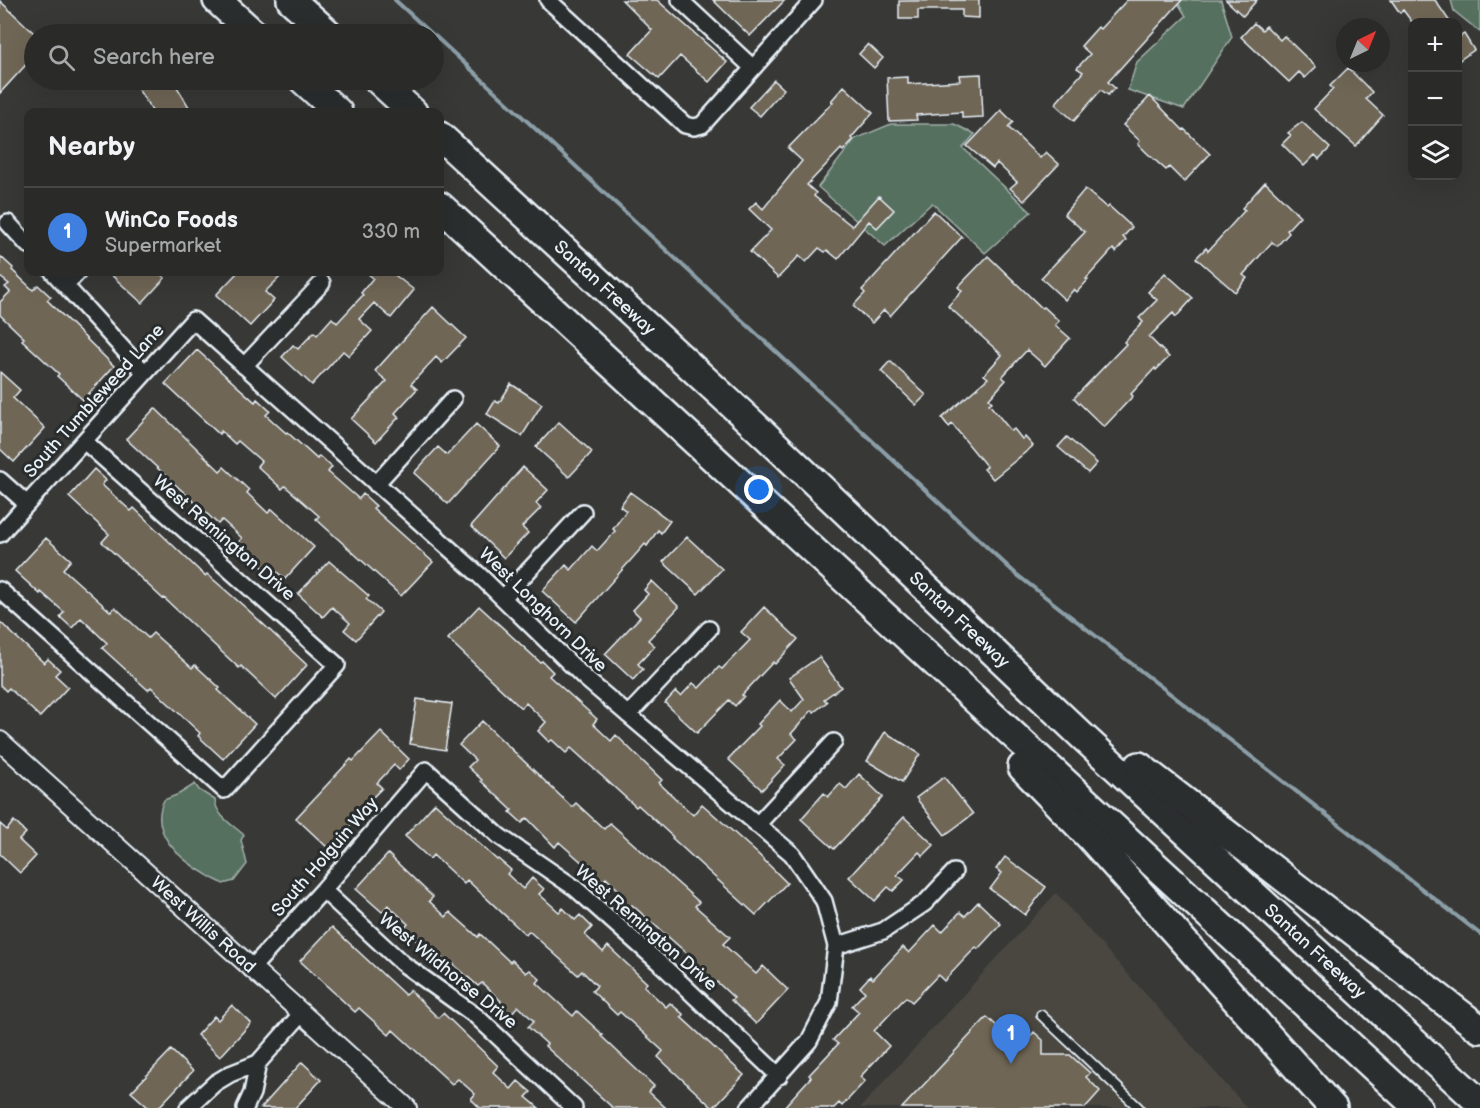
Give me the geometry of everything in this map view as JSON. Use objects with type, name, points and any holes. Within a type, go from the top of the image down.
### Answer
[{"type":"highway","points":[[215,0],[242,24]]},
{"type":"highway","points":[[291,0],[318,24]]},
{"type":"highway","points":[[296,0],[319,24]]},
{"type":"highway","points":[[314,90],[334,108]]},
{"type":"highway","points":[[389,90],[410,108]]},
{"type":"highway","name":"Santan Freeway","points":[[444,140],[755,426],[1082,736],[1480,1103]]},
{"type":"highway","points":[[444,210],[1418,1108]]},
{"type":"highway","points":[[897,628],[947,690],[1089,836],[1334,1108]]},
{"type":"highway","points":[[968,628],[1163,786],[1480,1029]]},
{"type":"street","points":[[548,0],[685,125],[697,126],[702,125],[814,0]]},
{"type":"street","points":[[680,0],[753,68]]},
{"type":"street","points":[[8,223],[24,241]]},
{"type":"street","points":[[57,276],[145,373]]},
{"type":"street","points":[[66,285],[74,276]]},
{"type":"street","points":[[244,366],[322,283]]},
{"type":"street","name":"West Longhorn Drive","points":[[193,320],[503,598],[586,679],[792,854],[824,901],[836,946]]},
{"type":"street","name":"South Tumbleweed Lane","points":[[0,534],[193,320]]},
{"type":"street","points":[[376,484],[453,399]]},
{"type":"street","name":"West Remington Drive","points":[[0,590],[224,790],[337,665],[84,441]]},
{"type":"street","points":[[0,480],[27,504]]},
{"type":"street","points":[[503,598],[583,512]]},
{"type":"street","points":[[628,715],[709,629]]},
{"type":"street","name":"West Willis Road","points":[[0,741],[407,1108]]},
{"type":"street","points":[[757,825],[834,742]]},
{"type":"street","name":"West Remington Drive","points":[[426,770],[499,836],[574,888],[664,967],[778,1076]]},
{"type":"street","name":"South Holguin Way","points":[[251,969],[323,890],[426,770]]},
{"type":"street","points":[[749,1108],[809,1041],[829,1002],[836,946],[883,931],[925,903],[954,872]]},
{"type":"street","name":"West Wildhorse Drive","points":[[323,890],[402,963],[476,1016],[574,1108]]},
{"type":"street","points":[[188,1108],[215,1083],[230,1074],[258,1063],[302,1014]]},
{"type":"street","points":[[245,1108],[252,1093],[258,1063]]},
{"type":"lane","points":[[1041,1015],[1138,1108]]},
{"type":"shaded area","points":[[1056,893],[1247,1108],[860,1108]]},
{"type":"green space","points":[[1176,0],[1221,0],[1232,37],[1184,109],[1128,90],[1137,62],[1186,16]]},
{"type":"green space","points":[[1451,0],[1480,0],[1480,32],[1454,11]]},
{"type":"green space","points":[[891,124],[954,124],[975,134],[963,148],[1031,212],[985,253],[932,203],[885,246],[818,187],[855,139]]},
{"type":"green space","points":[[195,784],[199,790],[215,800],[218,811],[244,835],[241,840],[247,864],[234,881],[223,884],[197,869],[178,853],[164,834],[160,824],[160,812],[164,800]]},
{"type":"building","points":[[622,0],[657,0],[727,62],[709,82],[680,56],[659,79],[630,54],[652,30]]},
{"type":"building","points":[[713,0],[785,0],[750,36]]},
{"type":"building","points":[[979,0],[979,18],[962,17],[962,10],[918,10],[918,19],[899,19],[899,1]]},
{"type":"building","points":[[1127,0],[1182,0],[1108,82],[1115,88],[1108,95],[1101,90],[1074,121],[1055,104],[1083,72],[1077,68],[1090,54],[1081,46]]},
{"type":"building","points":[[1226,0],[1257,0],[1243,16]]},
{"type":"building","points":[[1391,0],[1435,0],[1447,18],[1409,18],[1403,10],[1400,13]]},
{"type":"building","points":[[0,1],[24,24],[24,67],[0,93]]},
{"type":"building","points":[[1254,23],[1262,30],[1266,26],[1280,40],[1284,36],[1316,67],[1305,78],[1299,72],[1289,82],[1241,37]]},
{"type":"building","points":[[1464,34],[1474,50],[1462,58],[1462,35]]},
{"type":"building","points":[[868,44],[883,58],[874,68],[859,54]]},
{"type":"building","points":[[1344,72],[1352,72],[1372,92],[1366,99],[1383,115],[1356,146],[1314,109],[1333,89],[1330,86]]},
{"type":"building","points":[[981,74],[983,117],[962,118],[962,112],[916,115],[917,120],[889,121],[887,78],[908,77],[908,84],[960,81],[959,75]]},
{"type":"building","points":[[774,80],[784,89],[760,116],[749,107]]},
{"type":"building","points":[[844,86],[873,113],[843,151],[841,149],[807,185],[816,193],[814,196],[852,226],[879,196],[894,210],[877,228],[869,221],[838,259],[827,250],[825,252],[819,248],[806,262],[799,256],[778,278],[750,252],[771,230],[749,209],[756,202],[763,209],[802,161],[788,148],[833,102],[831,101]]},
{"type":"building","points":[[139,90],[179,90],[189,107],[187,108],[150,108]]},
{"type":"building","points":[[1150,96],[1210,154],[1184,182],[1169,167],[1166,170],[1147,153],[1138,144],[1140,141],[1123,125]]},
{"type":"building","points":[[1001,110],[1013,122],[1008,127],[1040,158],[1046,152],[1059,164],[1024,201],[1010,188],[1017,182],[997,163],[993,168],[967,146]]},
{"type":"building","points":[[1302,122],[1330,148],[1319,159],[1315,155],[1304,166],[1282,144],[1291,135],[1288,133]]},
{"type":"building","points":[[1265,182],[1300,216],[1277,246],[1272,242],[1243,275],[1247,278],[1235,292],[1196,258],[1206,248],[1208,251],[1245,210],[1242,208]]},
{"type":"building","points":[[1085,189],[1107,208],[1109,206],[1132,227],[1123,237],[1126,240],[1116,252],[1113,249],[1077,292],[1074,289],[1065,300],[1041,278],[1085,232],[1064,214]]},
{"type":"building","points":[[934,211],[962,237],[890,316],[884,310],[872,323],[853,306],[865,293],[862,290]]},
{"type":"building","points":[[0,256],[33,290],[38,285],[51,297],[47,300],[114,366],[83,400],[57,376],[59,374],[22,340],[24,338],[0,315],[0,302],[10,292],[5,287],[9,284],[0,277]]},
{"type":"building","points":[[988,256],[1042,308],[1044,307],[1059,321],[1055,325],[1070,338],[1045,366],[1027,350],[1002,377],[1006,380],[989,399],[992,402],[989,404],[1011,431],[1014,429],[1022,439],[1025,437],[1033,446],[993,479],[984,469],[987,467],[952,424],[949,427],[942,418],[988,378],[984,375],[1002,355],[948,306],[962,291],[958,287]]},
{"type":"building","points":[[1165,273],[1193,298],[1176,317],[1173,313],[1149,337],[1169,357],[1156,370],[1155,368],[1104,427],[1074,398],[1126,344],[1124,342],[1143,322],[1139,318],[1157,300],[1148,292]]},
{"type":"building","points":[[112,276],[163,276],[165,278],[142,303]]},
{"type":"building","points":[[234,276],[281,276],[265,292],[274,300],[250,326],[216,295]]},
{"type":"building","points":[[371,276],[396,276],[414,290],[391,318],[374,303],[359,319],[372,331],[349,356],[343,351],[312,385],[282,357],[293,345],[298,349],[314,332],[317,335],[332,318],[337,323],[363,295],[361,293],[373,278]]},
{"type":"building","points":[[433,307],[466,338],[442,363],[436,357],[411,384],[417,389],[395,413],[399,417],[376,442],[351,419],[387,381],[375,371]]},
{"type":"building","points":[[197,350],[255,402],[257,399],[270,411],[266,415],[286,433],[317,459],[319,456],[332,467],[328,472],[359,499],[363,494],[376,506],[373,508],[433,562],[401,596],[316,519],[319,516],[285,486],[282,489],[257,466],[261,461],[238,441],[235,444],[221,431],[219,434],[165,384]]},
{"type":"building","points":[[890,361],[926,395],[916,405],[881,371]]},
{"type":"building","points":[[0,372],[20,390],[13,398],[45,428],[14,462],[0,449]]},
{"type":"building","points":[[511,384],[542,404],[522,436],[487,414],[495,401],[499,403]]},
{"type":"building","points":[[155,408],[220,471],[224,467],[249,490],[247,493],[268,513],[272,509],[314,547],[285,579],[269,565],[265,569],[249,555],[237,544],[242,538],[222,520],[218,524],[126,439]]},
{"type":"building","points":[[559,422],[592,452],[569,477],[536,447]]},
{"type":"building","points":[[476,424],[500,446],[448,504],[414,473],[438,447],[447,455]]},
{"type":"building","points":[[1067,437],[1097,463],[1088,473],[1058,447]]},
{"type":"building","points":[[523,467],[548,490],[536,503],[541,508],[522,527],[528,533],[504,558],[471,526]]},
{"type":"building","points":[[94,469],[106,480],[102,485],[131,511],[134,508],[205,576],[207,574],[246,608],[307,665],[276,699],[102,542],[109,534],[69,497]]},
{"type":"building","points":[[630,492],[670,521],[661,533],[658,530],[647,546],[645,544],[576,622],[542,591],[566,565],[571,570],[592,546],[597,551],[615,531],[613,529],[626,511],[620,506]]},
{"type":"building","points":[[687,537],[722,569],[698,594],[663,562]]},
{"type":"building","points":[[46,538],[71,560],[63,569],[111,612],[115,607],[148,638],[153,633],[192,668],[195,665],[255,724],[223,759],[198,736],[200,733],[151,687],[148,690],[102,648],[107,643],[81,618],[72,628],[60,617],[64,612],[15,571]]},
{"type":"building","points":[[329,561],[369,596],[366,599],[381,612],[356,640],[344,630],[350,623],[332,607],[323,617],[298,594]]},
{"type":"building","points":[[652,581],[679,607],[648,640],[655,646],[638,664],[643,669],[633,680],[605,654],[640,617],[633,610],[648,594],[644,590]]},
{"type":"building","points":[[479,606],[553,672],[549,676],[597,719],[593,724],[611,741],[616,735],[662,780],[659,783],[693,815],[702,804],[787,883],[756,915],[638,805],[636,807],[571,748],[566,753],[552,740],[549,742],[538,731],[546,722],[526,703],[521,708],[448,639]]},
{"type":"building","points":[[764,607],[798,639],[775,664],[773,662],[742,695],[744,696],[735,706],[729,700],[697,733],[665,703],[676,691],[681,696],[693,683],[699,688],[719,667],[722,669],[750,640],[741,632]]},
{"type":"building","points":[[0,622],[44,663],[48,659],[60,670],[55,675],[68,687],[40,717],[9,688],[6,691],[0,685]]},
{"type":"building","points":[[819,657],[841,687],[824,699],[827,702],[814,712],[812,710],[791,734],[797,739],[778,759],[785,765],[762,790],[728,759],[760,726],[758,724],[780,700],[792,712],[804,699],[789,678]]},
{"type":"building","points":[[417,699],[452,704],[445,750],[410,744]]},
{"type":"building","points":[[482,721],[572,807],[576,803],[604,829],[610,823],[699,902],[695,906],[730,937],[723,944],[756,974],[763,966],[788,990],[756,1024],[731,1000],[734,998],[717,982],[713,986],[702,976],[687,960],[690,956],[632,905],[630,907],[618,897],[622,893],[606,878],[603,881],[559,842],[555,847],[527,818],[522,823],[510,812],[512,810],[468,767],[475,760],[459,745]]},
{"type":"building","points":[[381,732],[409,759],[399,770],[394,765],[377,783],[382,788],[369,801],[373,805],[362,817],[360,815],[329,849],[296,818],[351,759],[353,761]]},
{"type":"building","points":[[885,732],[920,754],[902,782],[867,761]]},
{"type":"building","points":[[859,774],[883,797],[834,849],[801,819],[824,793],[828,797],[840,784],[846,789]]},
{"type":"building","points":[[944,777],[973,814],[945,835],[916,798]]},
{"type":"building","points":[[435,803],[511,870],[507,874],[523,889],[532,878],[544,889],[539,894],[559,912],[563,908],[575,920],[580,915],[592,927],[585,935],[603,952],[608,946],[647,983],[644,986],[666,1007],[670,1003],[684,1015],[681,1017],[744,1075],[713,1108],[658,1057],[663,1051],[620,1012],[617,1015],[592,991],[597,986],[582,971],[578,975],[529,931],[526,935],[467,880],[464,884],[433,855],[430,859],[405,836]]},
{"type":"building","points":[[904,817],[934,845],[923,856],[919,852],[897,875],[904,880],[893,891],[888,887],[875,901],[849,877]]},
{"type":"building","points":[[14,821],[26,833],[19,840],[36,856],[20,873],[0,854],[0,824],[7,830]]},
{"type":"building","points":[[388,854],[433,897],[429,901],[446,917],[450,912],[478,937],[480,934],[510,962],[512,960],[526,973],[530,970],[540,979],[537,983],[573,1016],[577,1011],[654,1086],[649,1092],[666,1108],[613,1108],[545,1046],[547,1044],[528,1027],[534,1021],[518,1006],[509,1016],[497,1005],[501,1001],[482,983],[478,986],[451,962],[448,964],[436,953],[432,957],[419,947],[421,945],[404,929],[408,924],[388,905],[382,912],[356,889]]},
{"type":"building","points":[[1005,857],[1046,887],[1025,915],[990,889],[1002,873],[996,869]]},
{"type":"building","points":[[978,902],[1001,924],[944,981],[938,975],[912,1002],[906,997],[874,1031],[889,1046],[860,1077],[865,1081],[842,1106],[839,1103],[834,1108],[783,1108],[838,1044],[833,1040],[859,1012],[852,1006],[865,992],[860,987],[870,976],[873,979],[903,947],[909,953],[935,925],[942,932],[960,912],[965,916]]},
{"type":"building","points":[[332,927],[405,995],[410,990],[438,1018],[443,1013],[498,1066],[493,1072],[511,1089],[518,1081],[531,1092],[526,1097],[539,1108],[480,1108],[471,1099],[475,1094],[458,1079],[452,1084],[393,1030],[389,1035],[359,1008],[355,1012],[300,961]]},
{"type":"building","points":[[232,1005],[251,1023],[220,1057],[197,1035],[214,1016],[218,1020]]},
{"type":"building","points":[[987,1017],[1020,1047],[1034,1032],[1043,1040],[1043,1055],[1070,1055],[1090,1073],[1086,1077],[1100,1091],[1085,1108],[902,1108]]},
{"type":"building","points":[[171,1050],[193,1071],[158,1108],[149,1108],[131,1092]]},
{"type":"building","points":[[302,1062],[321,1080],[295,1108],[261,1108]]},
{"type":"waterway","points":[[395,0],[421,24]]},
{"type":"waterway","points":[[444,44],[1016,574],[1480,934]]},
{"type":"place","name":"WinCo Foods","points":[[1011,1064]]}]
